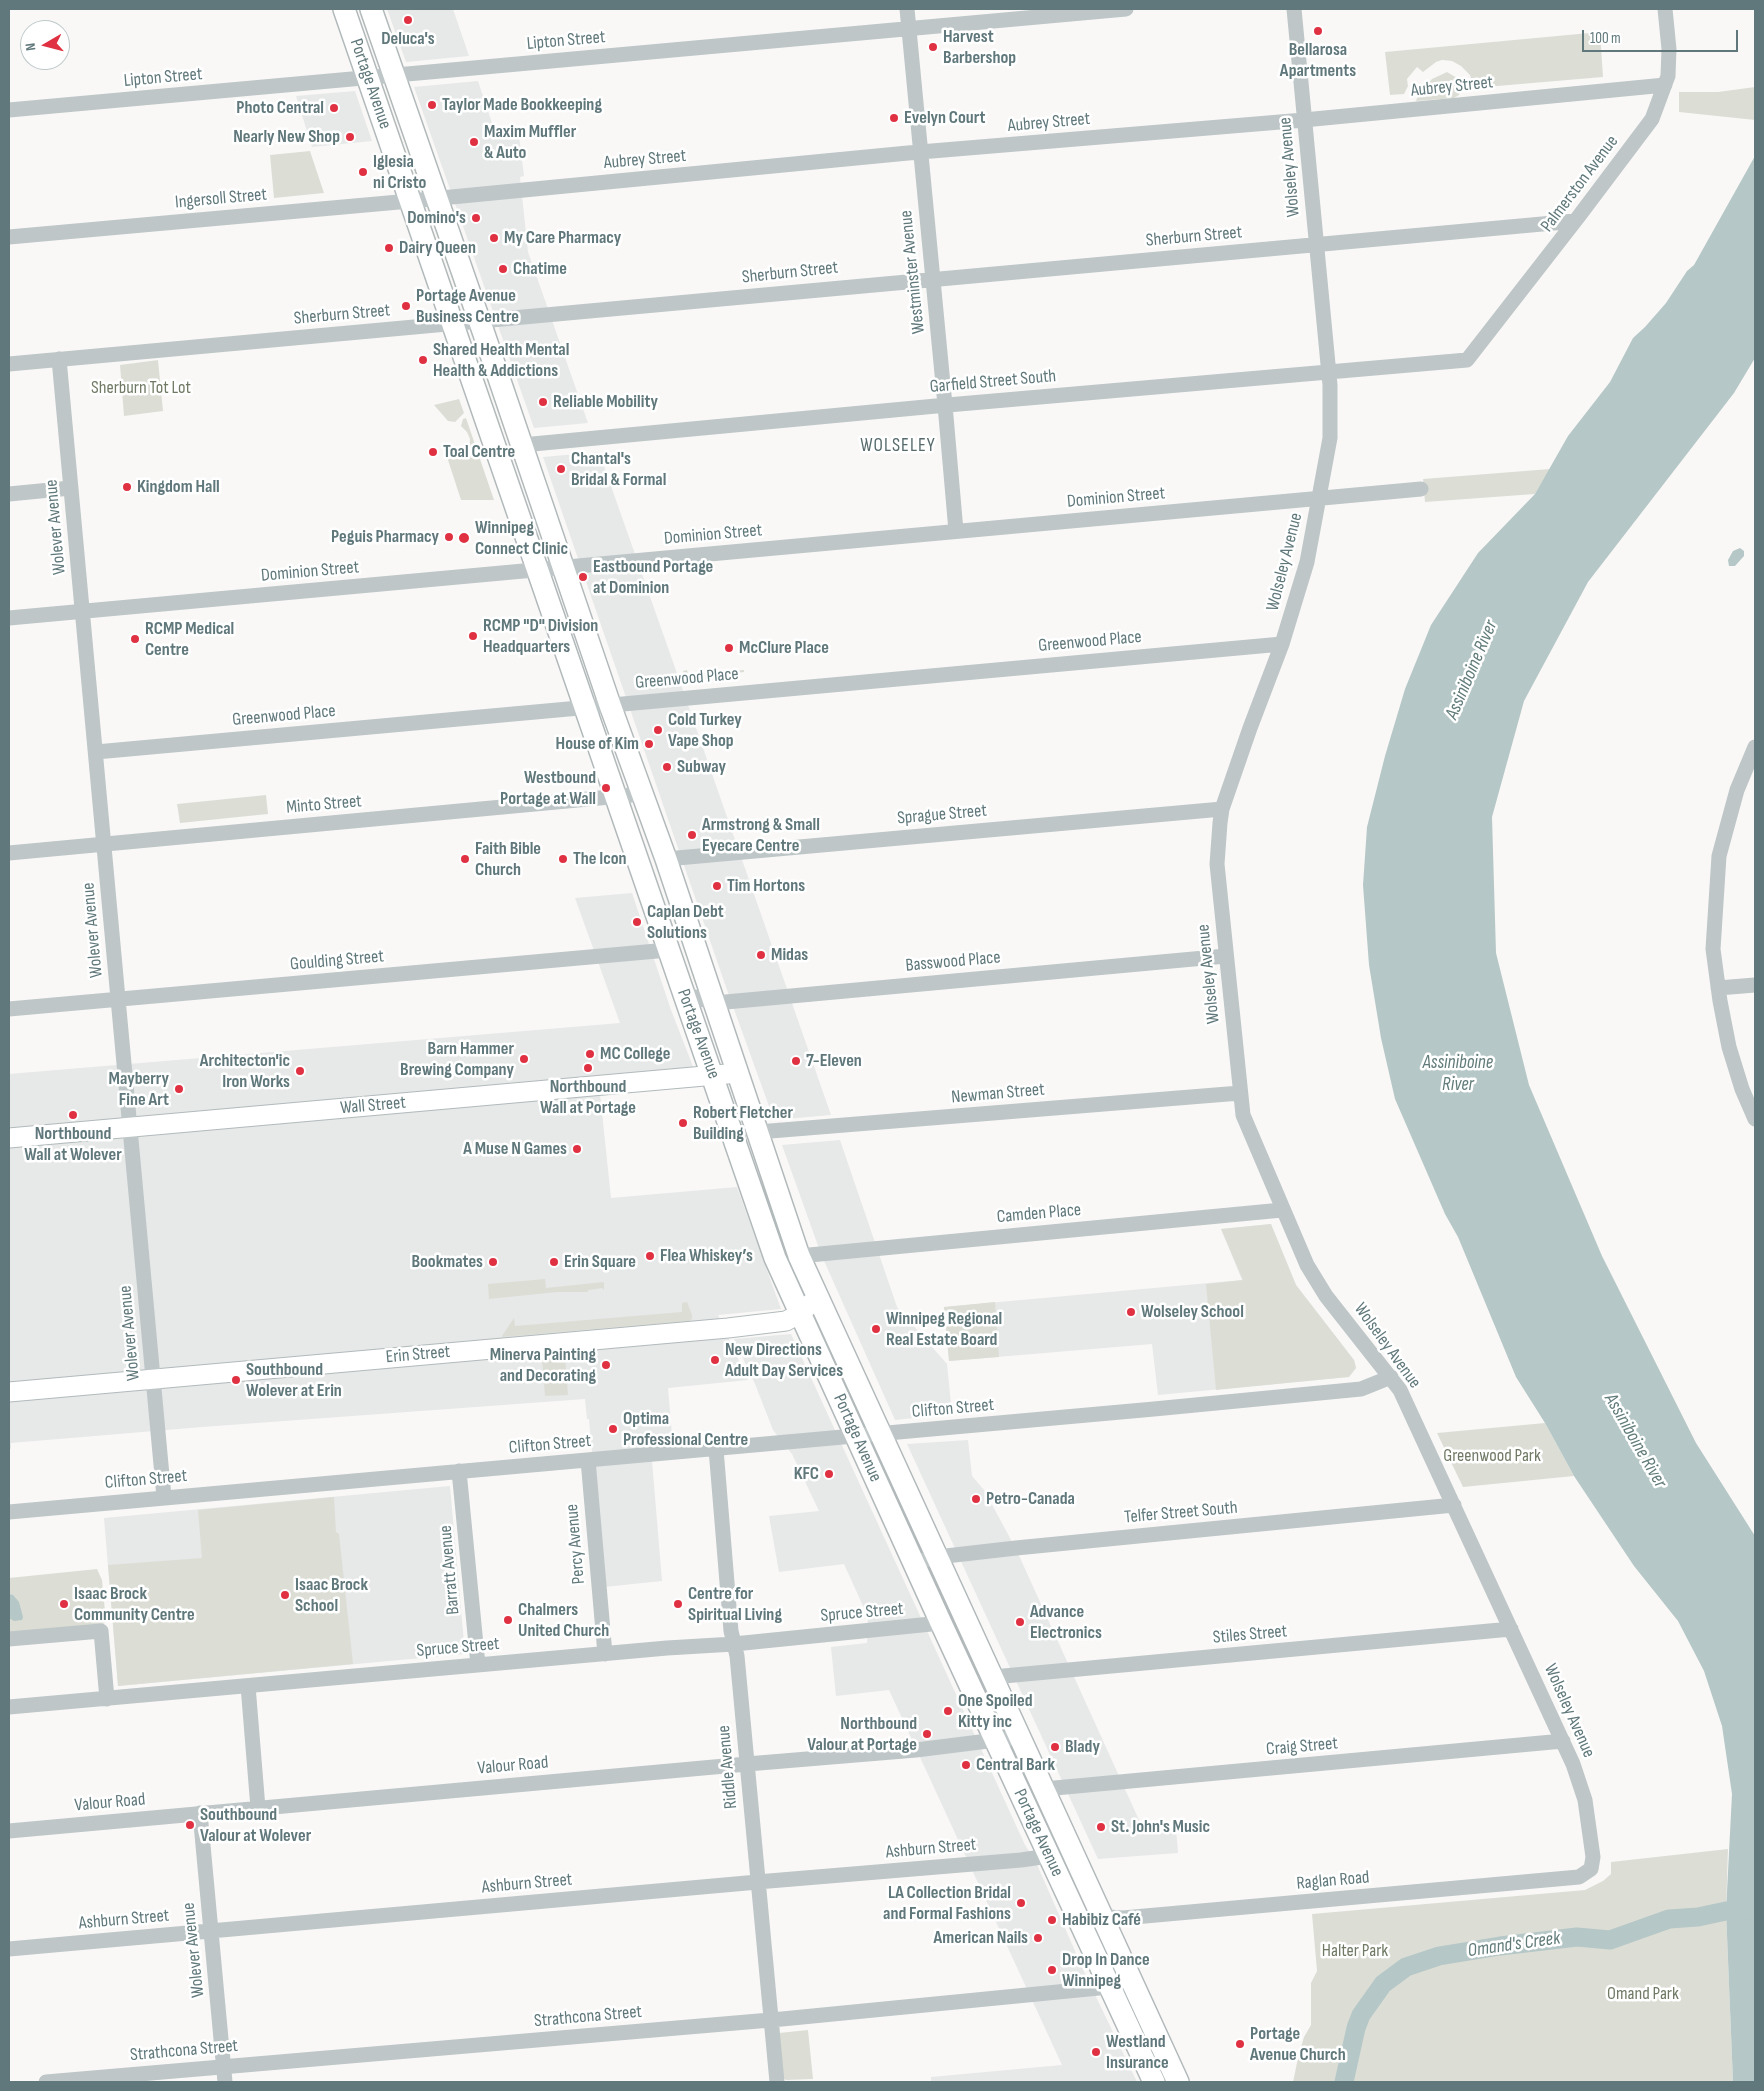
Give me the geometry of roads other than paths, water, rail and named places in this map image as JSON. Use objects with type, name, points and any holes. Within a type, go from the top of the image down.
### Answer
[{"type":"highway","name":"Portage Avenue","points":[[344,9],[775,1258],[913,1563],[1154,2082]]},
{"type":"highway","name":"Portage Avenue","points":[[371,9],[610,705],[666,859],[799,1256],[1178,2082]]},
{"type":"main road","name":"Wall Street","points":[[9,1138],[738,1074]]},
{"type":"main road","name":"Erin Street","points":[[9,1392],[728,1328],[786,1321],[801,1313],[817,1296]]},
{"type":"street","name":"Westminster Avenue","points":[[907,9],[946,405],[956,531]]},
{"type":"street","name":"Lipton Street","points":[[9,110],[1126,9]]},
{"type":"street","name":"Wolseley Avenue","points":[[1294,9],[1328,372],[1331,408],[1330,438],[1307,562],[1282,644],[1222,809],[1217,842],[1217,864],[1240,1094],[1247,1127],[1300,1253],[1313,1276],[1400,1390],[1563,1741],[1578,1776],[1585,1800],[1593,1853],[1591,1869]]},
{"type":"street","name":"Palmerston Avenue","points":[[1467,360],[1576,221],[1652,119],[1668,76],[1669,48],[1666,9]]},
{"type":"street","name":"Aubrey Street","points":[[436,199],[920,153],[1304,120],[1665,85]]},
{"type":"street","name":"Ingersoll Street","points":[[9,237],[436,199]]},
{"type":"street","name":"Sherburn Street","points":[[9,364],[480,322],[932,278],[1576,221]]},
{"type":"street","name":"Wolever Avenue","points":[[60,359],[164,1497]]},
{"type":"street","name":"Garfield Street South","points":[[522,445],[946,405],[1467,360]]},
{"type":"street","points":[[9,494],[71,488]]},
{"type":"street","name":"Dominion Street","points":[[9,618],[1421,489]]},
{"type":"street","name":"Greenwood Place","points":[[96,752],[1282,644]]},
{"type":"street","points":[[1755,747],[1751,768],[1738,790],[1720,856],[1713,949],[1718,988],[1733,1062],[1755,1119]]},
{"type":"street","name":"Minto Street","points":[[9,853],[642,794]]},
{"type":"street","name":"Sprague Street","points":[[666,859],[1222,809]]},
{"type":"street","name":"Goulding Street","points":[[9,1010],[668,950]]},
{"type":"street","name":"Basswood Place","points":[[684,994],[715,1003],[1226,956]]},
{"type":"street","points":[[1718,988],[1755,985]]},
{"type":"street","name":"Newman Street","points":[[758,1132],[1240,1094]]},
{"type":"street","name":"Camden Place","points":[[799,1256],[1282,1210]]},
{"type":"street","name":"Clifton Street","points":[[9,1512],[1361,1389],[1391,1377]]},
{"type":"street","name":"Riddle Avenue","points":[[716,1448],[731,1631],[737,1656],[777,2082]]},
{"type":"street","name":"Percy Avenue","points":[[588,1460],[605,1654]]},
{"type":"street","name":"Barratt Avenue","points":[[459,1472],[478,1665]]},
{"type":"street","name":"Telfer Street South","points":[[913,1563],[937,1557],[1454,1505]]},
{"type":"street","name":"Spruce Street","points":[[9,1707],[734,1644],[941,1623]]},
{"type":"street","name":"Stiles Street","points":[[993,1677],[1511,1629]]},
{"type":"street","points":[[9,1639],[101,1631],[107,1699]]},
{"type":"street","points":[[248,1686],[258,1808]]},
{"type":"street","name":"Valour Road","points":[[9,1831],[916,1750],[1020,1737]]},
{"type":"street","name":"Craig Street","points":[[1044,1788],[1563,1741]]},
{"type":"street","name":"Wolever Avenue","points":[[200,1813],[225,2082]]},
{"type":"street","name":"Ashburn Street","points":[[9,1949],[1021,1860],[1048,1856]]},
{"type":"street","name":"Raglan Road","points":[[1075,1915],[1123,1918],[1446,1890],[1579,1877],[1591,1869]]},
{"type":"street","name":"Strathcona Street","points":[[46,2082],[771,2020],[1109,1988],[1133,1984]]},
{"type":"water","name":"Assiniboine River","points":[[1755,156],[1755,358],[1734,393],[1588,582],[1524,701],[1492,817],[1496,953],[1529,1085],[1602,1256],[1696,1443],[1755,1536],[1755,2082],[1733,2082],[1726,1911],[1732,1794],[1722,1726],[1704,1671],[1678,1621],[1634,1566],[1574,1476],[1545,1423],[1516,1377],[1458,1237],[1445,1214],[1395,1099],[1381,1038],[1369,965],[1363,885],[1367,827],[1385,756],[1405,689],[1431,625],[1478,553],[1535,494],[1568,436],[1610,382],[1633,338],[1666,303],[1687,271],[1694,265]]},
{"type":"water","points":[[1740,548],[1744,551],[1744,556],[1735,566],[1729,566],[1728,560],[1733,551]]},
{"type":"water","points":[[9,1594],[13,1595],[19,1602],[22,1620],[14,1621],[9,1618]]},
{"type":"waterway","name":"Omand's Creek","points":[[1344,2082],[1356,2028],[1361,2015],[1383,1984],[1406,1967],[1439,1956],[1500,1946],[1577,1937],[1610,1940],[1669,1919],[1698,1917],[1726,1911],[1755,1910]]},
{"type":"place","name":"Deluca's","points":[[408,20]]},
{"type":"place","name":"Bellarosa Apartments","points":[[1318,31]]},
{"type":"place","name":"Harvest Barbershop","points":[[933,47]]},
{"type":"place","name":"Taylor Made Bookkeeping","points":[[432,105]]},
{"type":"place","name":"Photo Central","points":[[334,108]]},
{"type":"place","name":"Evelyn Court","points":[[894,118]]},
{"type":"place","name":"Nearly New Shop","points":[[350,137]]},
{"type":"place","name":"Maxim Muffler & Auto","points":[[474,142]]},
{"type":"place","name":"Iglesia ni Cristo","points":[[363,172]]},
{"type":"place","name":"Domino's","points":[[476,218]]},
{"type":"place","name":"My Care Pharmacy","points":[[494,238]]},
{"type":"place","name":"Dairy Queen","points":[[389,248]]},
{"type":"place","name":"Chatime","points":[[503,269]]},
{"type":"place","name":"Portage Avenue Business Centre","points":[[406,306]]},
{"type":"place","name":"Shared Health Mental Health & Addictions","points":[[423,360]]},
{"type":"place","name":"Reliable Mobility","points":[[543,402]]},
{"type":"place","name":"Toal Centre","points":[[433,452]]},
{"type":"place","name":"Chantal's Bridal & Formal","points":[[561,469]]},
{"type":"place","name":"Kingdom Hall","points":[[127,487]]},
{"type":"place","name":"Peguis Pharmacy","points":[[449,537]]},
{"type":"place","name":"Winnipeg Connect Clinic","points":[[464,538]]},
{"type":"place","name":"Eastbound Portage at Dominion","points":[[583,577]]},
{"type":"place","name":"RCMP \"D\" Division Headquarters","points":[[473,636]]},
{"type":"place","name":"RCMP Medical Centre","points":[[135,639]]},
{"type":"place","name":"McClure Place","points":[[729,648]]},
{"type":"place","name":"Cold Turkey Vape Shop","points":[[658,730]]},
{"type":"place","name":"House of Kim","points":[[649,744]]},
{"type":"place","name":"Subway","points":[[667,767]]},
{"type":"place","name":"Westbound Portage at Wall","points":[[606,788]]},
{"type":"place","name":"Armstrong & Small Eyecare Centre","points":[[692,835]]},
{"type":"place","name":"Faith Bible Church","points":[[465,859]]},
{"type":"place","name":"The Icon","points":[[563,859]]},
{"type":"place","name":"Tim Hortons","points":[[717,886]]},
{"type":"place","name":"Caplan Debt Solutions","points":[[637,922]]},
{"type":"place","name":"Midas","points":[[761,955]]},
{"type":"place","name":"MC College","points":[[590,1054]]},
{"type":"place","name":"Barn Hammer Brewing Company","points":[[524,1059]]},
{"type":"place","name":"7-Eleven","points":[[796,1061]]},
{"type":"place","name":"Northbound Wall at Portage","points":[[588,1068]]},
{"type":"place","name":"Architecton'ic Iron Works","points":[[300,1071]]},
{"type":"place","name":"Mayberry Fine Art","points":[[179,1089]]},
{"type":"place","name":"Northbound Wall at Wolever","points":[[73,1115]]},
{"type":"place","name":"Robert Fletcher Building","points":[[683,1123]]},
{"type":"place","name":"A Muse N Games","points":[[577,1149]]},
{"type":"place","name":"Flea Whiskey’s","points":[[650,1256]]},
{"type":"place","name":"Bookmates","points":[[493,1262]]},
{"type":"place","name":"Erin Square","points":[[554,1262]]},
{"type":"place","name":"Wolseley School","points":[[1131,1312]]},
{"type":"place","name":"Winnipeg Regional Real Estate Board","points":[[876,1329]]},
{"type":"place","name":"New Directions Adult Day Services","points":[[715,1360]]},
{"type":"place","name":"Minerva Painting and Decorating","points":[[606,1365]]},
{"type":"place","name":"Southbound Wolever at Erin","points":[[236,1380]]},
{"type":"place","name":"Optima Professional Centre","points":[[613,1429]]},
{"type":"place","name":"KFC","points":[[829,1474]]},
{"type":"place","name":"Petro-Canada","points":[[976,1499]]},
{"type":"place","name":"Isaac Brock School","points":[[285,1595]]},
{"type":"place","name":"Isaac Brock Community Centre","points":[[64,1604]]},
{"type":"place","name":"Centre for Spiritual Living","points":[[678,1604]]},
{"type":"place","name":"Chalmers United Church","points":[[508,1620]]},
{"type":"place","name":"Advance Electronics","points":[[1020,1622]]},
{"type":"place","name":"One Spoiled Kitty inc","points":[[948,1711]]},
{"type":"place","name":"Northbound Valour at Portage","points":[[927,1734]]},
{"type":"place","name":"Blady","points":[[1055,1747]]},
{"type":"place","name":"Central Bark","points":[[966,1765]]},
{"type":"place","name":"Southbound Valour at Wolever","points":[[190,1825]]},
{"type":"place","name":"St. John's Music","points":[[1101,1827]]},
{"type":"place","name":"LA Collection Bridal and Formal Fashions","points":[[1021,1903]]},
{"type":"place","name":"Habibiz Café","points":[[1052,1920]]},
{"type":"place","name":"American Nails","points":[[1038,1938]]},
{"type":"place","name":"Drop In Dance Winnipeg","points":[[1052,1970]]},
{"type":"place","name":"Portage Avenue Church","points":[[1240,2044]]},
{"type":"place","name":"Westland Insurance","points":[[1096,2052]]},
{"type":"district","name":"WOLSELEY","points":[[898,446]]},
{"type":"park label","name":"Sherburn Tot Lot","points":[[141,388]]},
{"type":"park label","name":"Greenwood Park","points":[[1492,1456]]},
{"type":"park label","name":"Halter Park","points":[[1355,1951]]},
{"type":"park label","name":"Omand Park","points":[[1643,1994]]}]
